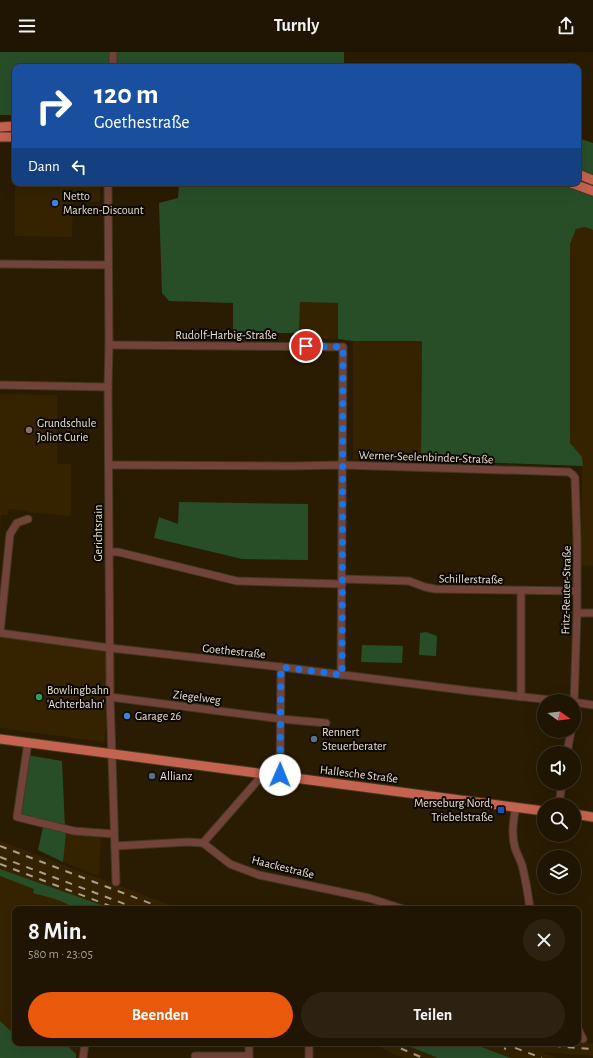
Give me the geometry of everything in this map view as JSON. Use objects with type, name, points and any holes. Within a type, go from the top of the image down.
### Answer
[{"type":"main road","points":[[0,127],[12,126]]},
{"type":"main road","points":[[0,137],[12,137]]},
{"type":"main road","points":[[581,175],[593,180]]},
{"type":"main road","points":[[579,186],[593,191]]},
{"type":"main road","name":"Hallesche Straße","points":[[0,739],[537,809]]},
{"type":"main road","points":[[581,815],[593,817]]},
{"type":"street","points":[[113,52],[113,64]]},
{"type":"street","name":"Gerichtsrain","points":[[108,186],[110,696],[116,882]]},
{"type":"street","points":[[0,264],[108,264]]},
{"type":"street","name":"Rudolf-Harbig-Straße","points":[[109,345],[343,347],[342,465]]},
{"type":"street","points":[[0,385],[108,387]]},
{"type":"street","name":"Werner-Seelenbinder-Straße","points":[[109,465],[342,465],[568,472],[573,475]]},
{"type":"street","points":[[342,465],[342,675]]},
{"type":"street","name":"Fritz-Reuter-Straße","points":[[573,475],[575,478],[578,538],[574,694]]},
{"type":"street","points":[[0,633],[10,534],[17,523],[28,519]]},
{"type":"street","name":"Schillerstraße","points":[[109,552],[118,552],[237,582],[409,581],[435,589],[577,591]]},
{"type":"street","points":[[521,591],[521,697]]},
{"type":"street","points":[[577,613],[593,613]]},
{"type":"street","name":"Goethestraße","points":[[0,633],[110,648],[281,667],[537,699]]},
{"type":"street","points":[[280,775],[281,667]]},
{"type":"street","name":"Ziegelweg","points":[[110,696],[281,719],[326,723]]},
{"type":"street","points":[[581,704],[593,705]]},
{"type":"street","points":[[28,742],[17,817],[74,831],[114,834]]},
{"type":"street","points":[[115,846],[188,842],[203,843],[261,777],[262,773]]},
{"type":"street","points":[[516,807],[513,824],[513,837],[521,865],[530,906]]},
{"type":"street","name":"Haackestraße","points":[[203,843],[230,864],[259,875],[369,898],[394,906]]},
{"type":"street","points":[[581,1034],[583,1038]]},
{"type":"street","points":[[82,1058],[85,1046]]},
{"type":"street","points":[[195,1056],[249,1057],[249,1046]]},
{"type":"street","points":[[309,1046],[309,1058]]},
{"type":"shaded area","points":[[15,186],[100,186],[100,202],[73,202],[72,237],[15,236]]},
{"type":"shaded area","points":[[585,227],[593,230],[593,566],[581,565],[582,457],[570,443],[570,244],[576,229]]},
{"type":"shaded area","points":[[300,302],[338,303],[338,339],[299,338]]},
{"type":"shaded area","points":[[353,341],[422,341],[421,460],[353,459]]},
{"type":"shaded area","name":"Grundschule Joliot Curie","points":[[0,394],[57,395],[57,464],[71,464],[71,516],[8,509],[8,515],[1,515],[0,533]]},
{"type":"shaded area","points":[[0,637],[105,652],[106,726],[104,742],[0,728]]},
{"type":"shaded area","points":[[68,832],[101,837],[99,875],[63,862],[66,834]]},
{"type":"shaded area","points":[[0,841],[173,906],[103,906],[0,869]]},
{"type":"shaded area","points":[[0,876],[82,906],[12,906],[12,1046],[78,1046],[76,1058],[0,1058]]},
{"type":"shaded area","points":[[581,1042],[593,1043],[593,1056],[542,1052],[557,1058],[511,1058],[479,1046],[581,1046]]},
{"type":"shaded area","points":[[378,1046],[408,1046],[438,1058],[403,1058]]},
{"type":"green space","points":[[0,52],[344,52],[344,64],[12,64],[12,115],[0,115]]},
{"type":"green space","points":[[581,139],[593,143],[593,230],[585,227],[576,229],[570,244],[570,443],[582,457],[583,466],[421,460],[422,341],[353,341],[338,339],[338,303],[300,302],[299,333],[233,333],[233,303],[169,301],[162,293],[159,203],[178,198],[179,186],[581,186]]},
{"type":"green space","points":[[179,502],[308,504],[308,560],[242,559],[154,538],[159,517],[178,524]]},
{"type":"green space","points":[[426,632],[437,636],[436,656],[419,655],[420,633]]},
{"type":"green space","points":[[362,645],[403,646],[402,663],[361,662]]},
{"type":"green space","points":[[26,755],[62,761],[65,828],[17,817]]},
{"type":"green space","points":[[43,827],[65,832],[63,862],[38,850]]},
{"type":"green space","points":[[0,869],[104,906],[70,906],[49,897],[33,893],[34,889],[0,876]]},
{"type":"green space","points":[[0,1021],[12,1032],[12,1046],[67,1046],[76,1054],[76,1058],[0,1058]]},
{"type":"green space","points":[[408,1046],[479,1046],[511,1058],[438,1058]]},
{"type":"railway","points":[[0,846],[157,906]]},
{"type":"railway","points":[[0,857],[130,906]]},
{"type":"railway","points":[[0,864],[110,906]]},
{"type":"railway","points":[[395,1046],[423,1058]]},
{"type":"railway","points":[[498,1046],[506,1049]]},
{"type":"railway","points":[[510,1046],[542,1058]]},
{"type":"railway","points":[[557,1046],[593,1049]]},
{"type":"place","name":"Netto Marken-Discount","points":[[55,203]]},
{"type":"place","name":"Grundschule Joliot Curie","points":[[29,430]]},
{"type":"place","name":"Bowlingbahn 'Achterbahn'","points":[[39,697]]},
{"type":"place","name":"Garage 26","points":[[127,716]]},
{"type":"place","name":"Rennert Steuerberater","points":[[314,739]]},
{"type":"place","name":"Allianz","points":[[152,776]]},
{"type":"place","name":"Merseburg Nord, Triebelstraße","points":[[501,810]]},
{"type":"route","points":[[280,775],[281,667],[342,675],[343,347],[306,346]]}]
